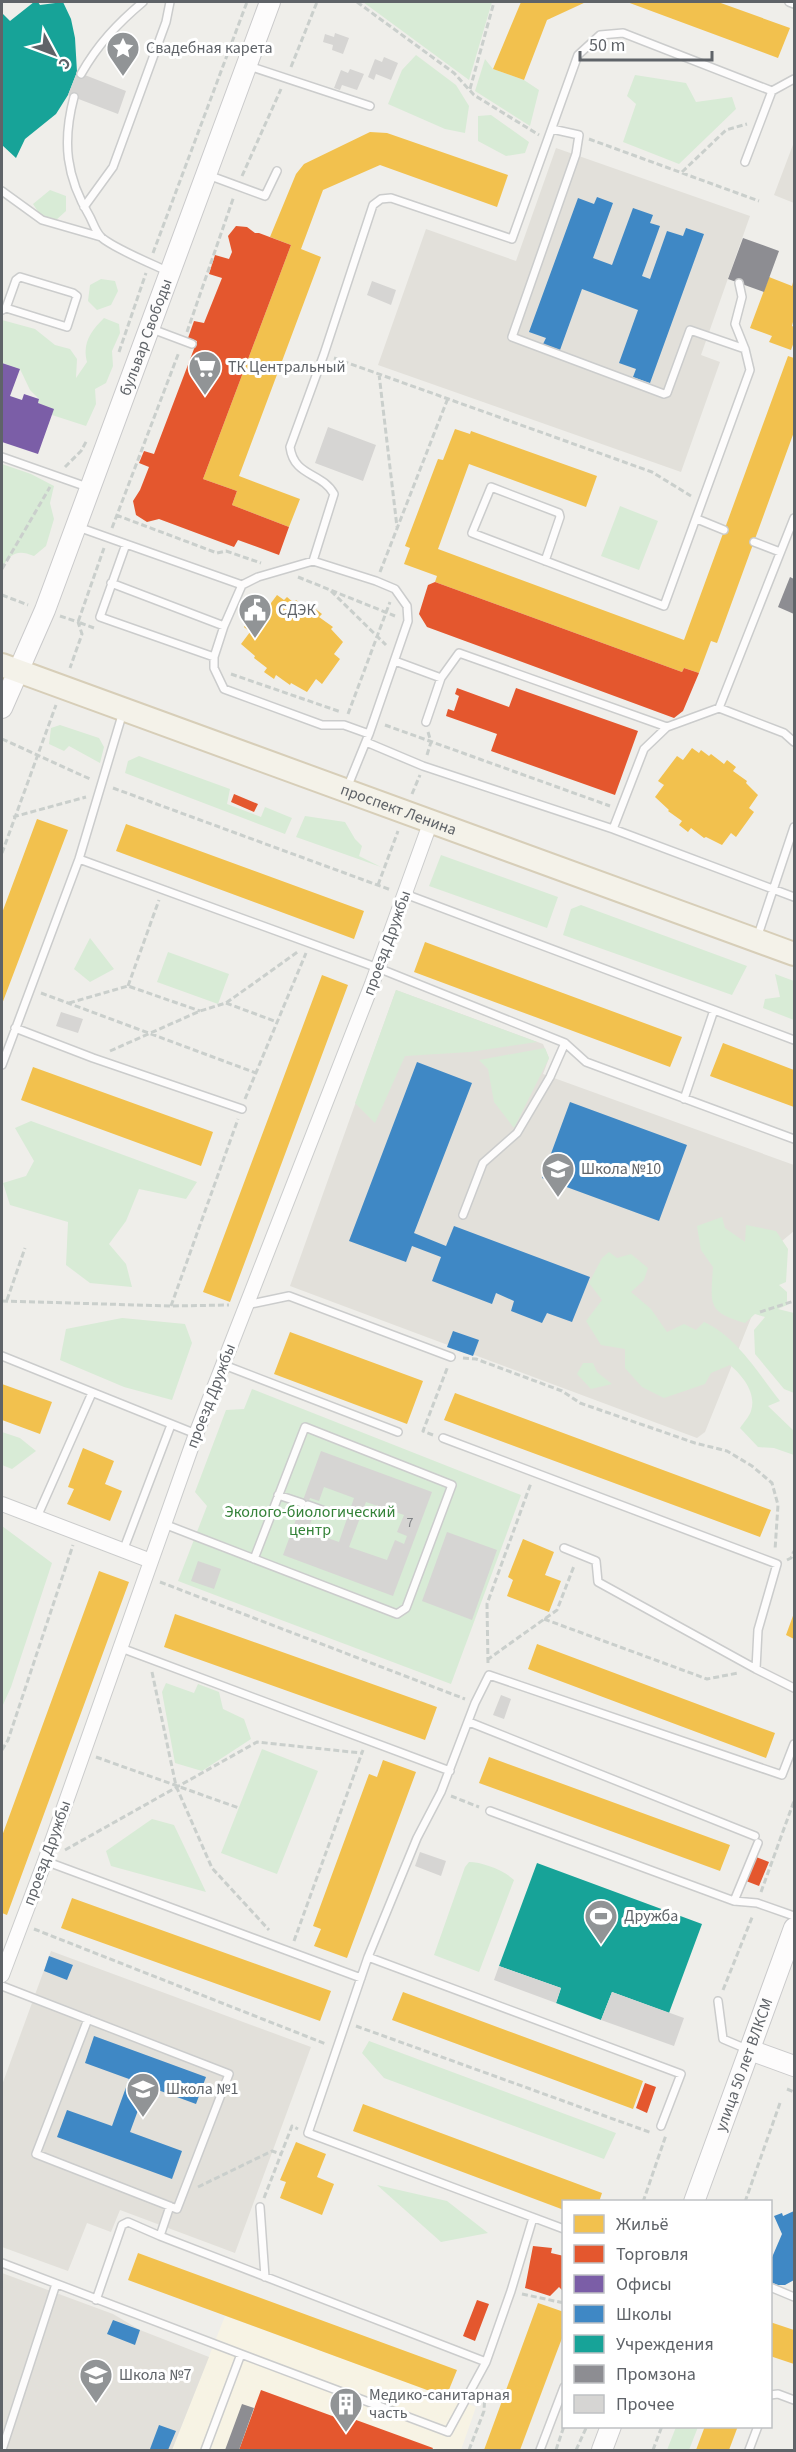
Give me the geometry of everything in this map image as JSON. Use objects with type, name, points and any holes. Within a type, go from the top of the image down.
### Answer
[{"type":"main road","name":"бульвар Свободы","points":[[2,708],[10,668],[45,610],[270,2]]},
{"type":"main road","name":"проспект Ленина","points":[[10,668],[795,954]]},
{"type":"main road","name":"улица 50 лет ВЛКСМ","points":[[695,2200],[795,1928]]},
{"type":"main road","points":[[750,2050],[795,2066]]},
{"type":"main road","points":[[602,2451],[611,2428]]},
{"type":"street","name":"проезд Дружбы","points":[[2,1975],[7,1941],[21,1924],[45,1861],[196,1434],[378,968],[431,821]]},
{"type":"street","points":[[2,1504],[151,1561]]},
{"type":"lane","points":[[81,74],[95,50],[108,34],[143,2]]},
{"type":"lane","points":[[84,207],[113,167],[166,22],[170,2]]},
{"type":"lane","points":[[789,2],[795,4]]},
{"type":"lane","points":[[313,561],[334,494],[330,487],[299,468],[292,459],[290,447],[324,354],[373,204],[381,199],[391,198],[512,239],[578,54],[600,35],[623,33],[772,91]]},
{"type":"lane","points":[[246,65],[370,106]]},
{"type":"lane","points":[[745,162],[772,91],[795,79]]},
{"type":"lane","points":[[74,97],[68,119],[67,158],[74,186],[101,237]]},
{"type":"lane","points":[[552,129],[579,135],[576,154],[512,337],[664,394],[668,393],[690,330],[745,349]]},
{"type":"lane","points":[[206,174],[237,188],[265,196],[277,171]]},
{"type":"lane","points":[[2,191],[42,220],[101,237],[170,272]]},
{"type":"lane","points":[[20,277],[77,296],[67,327],[4,308],[16,280],[20,277]]},
{"type":"lane","points":[[545,561],[560,517],[559,513],[491,486],[472,533],[545,561],[664,606],[750,370],[735,324],[742,297],[739,283]]},
{"type":"lane","points":[[150,328],[192,344]]},
{"type":"lane","points":[[2,457],[90,488]]},
{"type":"lane","points":[[719,708],[795,518]]},
{"type":"lane","points":[[697,519],[724,530]]},
{"type":"lane","points":[[76,526],[242,585]]},
{"type":"lane","points":[[754,542],[780,552]]},
{"type":"lane","points":[[126,544],[100,617],[214,657]]},
{"type":"lane","points":[[346,791],[369,734],[408,621],[406,606],[395,589],[313,561],[258,577],[242,585],[224,626],[214,657],[214,668],[224,689],[322,724],[344,725],[369,734]]},
{"type":"lane","points":[[111,583],[224,626]]},
{"type":"lane","points":[[426,722],[441,678],[459,653],[666,727]]},
{"type":"lane","points":[[396,657],[441,678]]},
{"type":"lane","points":[[613,829],[644,749],[666,727],[719,708],[784,733],[795,742]]},
{"type":"lane","points":[[2,1065],[80,860],[124,710]]},
{"type":"lane","points":[[366,742],[423,766],[613,829],[795,897]]},
{"type":"lane","points":[[756,939],[795,827]]},
{"type":"lane","points":[[80,860],[378,968],[565,1043],[586,1062],[795,1139]]},
{"type":"lane","points":[[405,894],[795,1040]]},
{"type":"lane","points":[[684,1099],[714,1010]]},
{"type":"lane","points":[[15,1028],[93,1058],[242,1109]]},
{"type":"lane","points":[[463,1215],[483,1163],[517,1133],[550,1077],[565,1043]]},
{"type":"lane","points":[[246,1305],[289,1296],[452,1357]]},
{"type":"lane","points":[[2,1356],[196,1434]]},
{"type":"lane","points":[[224,1365],[398,1432]]},
{"type":"lane","points":[[37,1517],[92,1393]]},
{"type":"lane","points":[[123,1551],[171,1425]]},
{"type":"lane","points":[[164,1524],[254,1559],[397,1614],[406,1608],[453,1486],[451,1483],[306,1427],[254,1559]]},
{"type":"lane","points":[[443,1438],[777,1564],[758,1630],[756,1669]]},
{"type":"lane","points":[[278,1495],[333,1514]]},
{"type":"lane","points":[[564,1548],[596,1561],[598,1582],[795,1688]]},
{"type":"lane","points":[[121,1648],[450,1771]]},
{"type":"lane","points":[[562,2228],[308,2133],[368,1957],[417,1838],[450,1771],[475,1703],[489,1675],[782,1775],[795,1744]]},
{"type":"lane","points":[[469,1722],[756,1839],[734,1901]]},
{"type":"lane","points":[[490,1811],[734,1901],[757,1903],[795,1916]]},
{"type":"lane","points":[[45,1861],[361,1978]]},
{"type":"lane","points":[[368,1957],[681,2074],[662,2126]]},
{"type":"lane","points":[[2,1986],[88,2019],[229,2074],[177,2209],[36,2154],[88,2019]]},
{"type":"lane","points":[[718,2001],[723,2039],[750,2050]]},
{"type":"lane","points":[[160,2236],[170,2206]]},
{"type":"lane","points":[[260,2208],[265,2277]]},
{"type":"lane","points":[[2,2263],[448,2432],[486,2362],[534,2218]]},
{"type":"lane","points":[[96,2300],[124,2223],[128,2222],[486,2362]]},
{"type":"lane","points":[[2,2451],[56,2284]]},
{"type":"lane","points":[[772,2288],[795,2297]]},
{"type":"lane","points":[[205,2451],[241,2354]]},
{"type":"lane","points":[[540,2451],[562,2392]]},
{"type":"lane","points":[[772,2395],[778,2394],[795,2400]]},
{"type":"lane","points":[[749,2451],[758,2428]]},
{"type":"path","points":[[116,361],[149,262],[247,2]]},
{"type":"path","points":[[101,630],[78,622],[108,537],[184,341],[237,188],[317,2]]},
{"type":"path","points":[[357,2],[454,73],[474,95],[548,141]]},
{"type":"path","points":[[470,90],[493,2]]},
{"type":"path","points":[[682,172],[726,130],[760,120]]},
{"type":"path","points":[[579,135],[759,201]]},
{"type":"path","points":[[324,354],[652,472],[703,503]]},
{"type":"path","points":[[379,374],[397,528]]},
{"type":"path","points":[[376,581],[448,398]]},
{"type":"path","points":[[2,569],[56,476],[81,451],[90,433]]},
{"type":"path","points":[[348,715],[395,589]]},
{"type":"path","points":[[330,591],[396,657]]},
{"type":"path","points":[[2,853],[36,754],[82,634]]},
{"type":"path","points":[[214,668],[348,715],[374,720],[620,809]]},
{"type":"path","points":[[2,739],[102,784],[405,894]]},
{"type":"path","points":[[13,817],[98,794]]},
{"type":"path","points":[[128,986],[162,890]]},
{"type":"path","points":[[93,1058],[200,1011],[226,1003],[310,943]]},
{"type":"path","points":[[171,1306],[242,1109],[310,943]]},
{"type":"path","points":[[67,1004],[128,986],[200,1011]]},
{"type":"path","points":[[30,989],[256,1073]]},
{"type":"path","points":[[226,1003],[277,1022]]},
{"type":"path","points":[[7,1300],[25,1248]]},
{"type":"path","points":[[2,1301],[171,1306],[246,1305]]},
{"type":"path","points":[[760,1312],[795,1301]]},
{"type":"path","points":[[443,1438],[423,1431],[452,1357],[476,1359],[562,1391],[580,1403],[695,1443],[727,1451],[752,1466],[772,1483],[777,1504],[774,1541],[777,1564]]},
{"type":"path","points":[[489,1675],[487,1604],[535,1472]]},
{"type":"path","points":[[2,1750],[8,1740],[76,1534]]},
{"type":"path","points":[[488,1660],[557,1610],[579,1554]]},
{"type":"path","points":[[145,1577],[475,1703]]},
{"type":"path","points":[[544,1619],[706,1679],[756,1669]]},
{"type":"path","points":[[149,1659],[176,1786],[212,1868],[290,1953],[366,1740]]},
{"type":"path","points":[[45,1861],[257,1742],[361,1753]]},
{"type":"path","points":[[83,1752],[239,1808]]},
{"type":"path","points":[[441,1791],[490,1811]]},
{"type":"path","points":[[21,1924],[337,2049]]},
{"type":"path","points":[[346,2022],[665,2138]]},
{"type":"path","points":[[787,2089],[795,2092]]},
{"type":"path","points":[[746,2200],[780,2103]]},
{"type":"path","points":[[260,2208],[292,2126],[308,2133]]},
{"type":"path","points":[[183,2194],[272,2151],[281,2154]]},
{"type":"path","points":[[511,2291],[562,2304]]},
{"type":"path","points":[[469,2451],[484,2411],[486,2362]]},
{"type":"path","points":[[557,2450],[564,2428]]},
{"type":"path","points":[[576,2451],[587,2428]]},
{"type":"path","points":[[653,2451],[662,2428]]},
{"type":"shaded area","points":[[794,142],[794,203],[774,195]]},
{"type":"shaded area","points":[[556,148],[750,216],[701,355],[720,362],[681,472],[378,365],[426,229],[516,261]]},
{"type":"shaded area","name":"Школа №10","points":[[396,990],[543,1044],[549,1058],[543,1074],[794,1165],[794,1231],[782,1241],[705,1432],[697,1438],[290,1286]]},
{"type":"shaded area","name":"Школа №1","points":[[51,1951],[311,2047],[235,2253],[120,2210],[111,2232],[87,2223],[68,2271],[2,2247],[2,2085]]},
{"type":"shaded area","name":"Школа №7","points":[[2,2273],[113,2314],[140,2330],[209,2357],[172,2450],[2,2450]]},
{"type":"shaded area","points":[[225,2316],[476,2407],[461,2450],[172,2450]]},
{"type":"green space","points":[[363,2],[492,2],[469,80]]},
{"type":"green space","points":[[416,55],[456,85],[469,106],[465,133],[445,129],[388,104],[402,70]]},
{"type":"green space","points":[[485,59],[493,69],[524,80],[539,90],[530,126],[475,91]]},
{"type":"green space","points":[[635,75],[686,83],[696,102],[732,97],[736,109],[679,164],[623,142],[636,104],[627,96]]},
{"type":"green space","points":[[491,115],[529,142],[525,153],[506,156],[478,141],[478,116]]},
{"type":"green space","points":[[50,190],[66,196],[66,211],[55,221],[41,216],[33,204]]},
{"type":"green space","points":[[101,279],[115,281],[118,291],[111,305],[97,310],[88,301],[90,285]]},
{"type":"green space","points":[[104,318],[119,324],[120,333],[112,351],[113,366],[106,383],[95,389],[96,404],[86,426],[52,415],[38,403],[39,399],[30,390],[20,369],[2,363],[2,320],[35,329],[55,345],[70,349],[77,359],[76,378],[87,362],[86,349],[89,338]]},
{"type":"green space","points":[[2,464],[31,474],[54,486],[50,503],[54,519],[46,546],[34,556],[19,553],[11,556],[2,568]]},
{"type":"green space","points":[[620,506],[658,521],[639,570],[601,556]]},
{"type":"green space","points":[[60,725],[99,738],[104,747],[100,763],[69,746],[64,751],[49,744],[51,728]]},
{"type":"green space","points":[[139,756],[230,789],[227,804],[261,817],[265,807],[292,818],[285,834],[125,773],[128,761]]},
{"type":"green space","points":[[305,816],[345,822],[362,846],[359,856],[381,867],[296,837]]},
{"type":"green space","points":[[441,855],[558,897],[547,928],[429,886]]},
{"type":"green space","points":[[581,905],[747,966],[732,995],[563,935],[571,909]]},
{"type":"green space","points":[[90,938],[114,969],[90,982],[74,969]]},
{"type":"green space","points":[[168,952],[229,974],[218,1004],[157,982]]},
{"type":"green space","points":[[775,974],[794,981],[794,1020],[763,1008],[765,999],[780,997]]},
{"type":"green space","points":[[396,990],[537,1042],[470,1052],[405,1056],[375,1123],[355,1103]]},
{"type":"green space","points":[[545,1048],[549,1058],[514,1128],[494,1102],[488,1069],[479,1060]]},
{"type":"green space","points":[[31,1121],[197,1182],[186,1199],[139,1189],[126,1221],[109,1244],[126,1264],[132,1287],[90,1283],[66,1265],[68,1222],[10,1205],[3,1183],[26,1176],[34,1161],[15,1128]]},
{"type":"green space","points":[[722,1217],[725,1228],[745,1242],[746,1225],[776,1231],[788,1249],[786,1282],[779,1285],[787,1292],[787,1305],[778,1309],[794,1313],[794,1393],[784,1389],[755,1354],[754,1330],[765,1317],[755,1314],[745,1323],[723,1315],[714,1304],[712,1298],[713,1267],[701,1250],[697,1226]]},
{"type":"green space","points":[[609,1252],[617,1258],[631,1254],[648,1268],[644,1280],[631,1292],[651,1309],[667,1332],[684,1324],[696,1330],[704,1322],[737,1346],[780,1401],[768,1406],[794,1431],[794,1455],[774,1448],[758,1447],[740,1428],[751,1411],[752,1398],[744,1379],[730,1365],[711,1373],[705,1384],[664,1398],[642,1387],[625,1368],[625,1349],[601,1345],[586,1321],[602,1300],[589,1283],[602,1258]]},
{"type":"green space","points":[[122,1318],[185,1324],[192,1343],[172,1400],[124,1387],[60,1360],[66,1329]]},
{"type":"green space","points":[[583,1363],[593,1363],[597,1372],[612,1384],[591,1389],[577,1374]]},
{"type":"green space","name":"Эколого-биологический центр","points":[[252,1389],[521,1495],[451,1684],[178,1581],[207,1506],[195,1492],[226,1410],[244,1409]]},
{"type":"green space","points":[[2,1432],[20,1438],[36,1451],[12,1469],[2,1465]]},
{"type":"green space","points":[[2,1526],[52,1563],[11,1687],[2,1707]]},
{"type":"green space","points":[[166,1683],[194,1693],[198,1684],[219,1692],[223,1709],[244,1719],[251,1739],[202,1771],[175,1763],[162,1692]]},
{"type":"green space","points":[[262,1749],[318,1771],[277,1874],[221,1853]]},
{"type":"green space","points":[[152,1819],[174,1825],[206,1892],[111,1866],[106,1851]]},
{"type":"green space","points":[[469,1862],[493,1867],[514,1880],[479,1972],[434,1955],[465,1867]]},
{"type":"green space","points":[[369,2041],[616,2133],[604,2159],[384,2078],[362,2053]]},
{"type":"green space","points":[[377,2185],[447,2201],[488,2233],[441,2242]]},
{"type":"green space","points":[[676,2428],[698,2428],[689,2450],[667,2450]]},
{"type":"building: Жильё","points":[[521,2],[586,2],[547,20],[524,80],[493,69]]},
{"type":"building: Жильё","points":[[627,2],[718,2],[790,28],[778,58]]},
{"type":"building: Жильё","points":[[370,132],[387,133],[508,175],[497,207],[380,165],[323,190],[301,249],[321,257],[239,476],[300,499],[289,527],[232,505],[237,491],[203,479],[291,245],[270,237],[296,174],[304,164]]},
{"type":"building: Жильё","points":[[769,277],[792,286],[794,278],[792,326],[794,327],[794,342],[791,350],[769,342],[772,336],[750,328]]},
{"type":"building: Жильё","points":[[788,356],[794,358],[794,432],[717,643],[711,641],[699,673],[684,668],[682,672],[435,582],[437,576],[404,564],[410,548],[405,546],[438,459],[443,460],[455,429],[470,434],[471,431],[597,476],[586,507],[469,464],[438,549],[684,640]]},
{"type":"building: Жильё","points":[[277,595],[284,600],[287,597],[294,603],[296,600],[310,611],[313,607],[322,614],[319,617],[333,627],[331,629],[343,642],[334,654],[340,659],[322,684],[316,679],[307,692],[291,683],[290,685],[276,675],[274,679],[264,672],[267,668],[241,644],[250,632],[244,627],[262,603],[268,607]]},
{"type":"building: Жильё","points":[[692,748],[699,753],[701,750],[709,756],[711,754],[724,764],[727,760],[736,767],[733,771],[747,781],[746,783],[758,795],[749,808],[754,812],[736,837],[731,833],[722,845],[704,838],[691,828],[688,832],[679,825],[682,821],[668,811],[655,797],[664,785],[658,781],[677,756],[683,760]]},
{"type":"building: Жильё","points":[[37,819],[68,830],[2,1004],[2,913]]},
{"type":"building: Жильё","points":[[126,824],[364,911],[354,939],[116,851]]},
{"type":"building: Жильё","points":[[425,942],[682,1037],[670,1067],[414,972]]},
{"type":"building: Жильё","points":[[322,975],[348,985],[230,1302],[203,1292]]},
{"type":"building: Жильё","points":[[723,1043],[794,1070],[794,1107],[710,1076]]},
{"type":"building: Жильё","points":[[33,1067],[213,1132],[201,1166],[21,1100]]},
{"type":"building: Жильё","points":[[290,1332],[423,1381],[407,1424],[274,1374]]},
{"type":"building: Жильё","points":[[2,1384],[52,1402],[40,1434],[2,1420]]},
{"type":"building: Жильё","points":[[455,1393],[771,1510],[760,1537],[444,1420]]},
{"type":"building: Жильё","points":[[83,1448],[114,1461],[105,1484],[122,1491],[110,1521],[67,1504],[74,1489],[68,1487]]},
{"type":"building: Жильё","points":[[523,1539],[554,1552],[545,1575],[561,1581],[549,1612],[507,1596],[513,1580],[508,1577]]},
{"type":"building: Жильё","points":[[99,1571],[129,1582],[7,1915],[2,1913],[2,1836]]},
{"type":"building: Жильё","points":[[794,1613],[794,1639],[786,1635]]},
{"type":"building: Жильё","points":[[175,1614],[437,1707],[425,1740],[164,1647]]},
{"type":"building: Жильё","points":[[537,1644],[775,1733],[766,1758],[528,1669]]},
{"type":"building: Жильё","points":[[489,1757],[730,1845],[720,1871],[479,1783]]},
{"type":"building: Жильё","points":[[383,1760],[416,1772],[347,1958],[314,1946],[321,1929],[313,1926],[369,1774],[377,1777]]},
{"type":"building: Жильё","points":[[72,1898],[331,1991],[320,2021],[61,1928]]},
{"type":"building: Жильё","points":[[403,1992],[643,2081],[633,2109],[392,2020]]},
{"type":"building: Жильё","points":[[363,2104],[602,2193],[600,2200],[562,2200],[562,2209],[353,2131]]},
{"type":"building: Жильё","points":[[296,2142],[326,2154],[317,2177],[334,2184],[322,2215],[280,2198],[286,2182],[280,2180]]},
{"type":"building: Жильё","points":[[138,2253],[457,2370],[446,2397],[128,2280]]},
{"type":"building: Жильё","points":[[538,2303],[562,2311],[562,2338],[520,2450],[484,2450]]},
{"type":"building: Жильё","points":[[772,2323],[794,2330],[794,2364],[772,2357]]},
{"type":"building: Жильё","points":[[704,2428],[737,2428],[729,2450],[696,2450]]},
{"type":"building: Торговля","name":"ТК Центральный","points":[[236,226],[247,227],[255,233],[291,245],[203,479],[237,491],[232,505],[289,527],[279,555],[238,540],[234,547],[159,519],[147,522],[136,515],[133,501],[149,467],[139,463],[144,451],[154,454],[197,341],[188,338],[194,321],[204,323],[222,278],[209,274],[215,255],[229,259],[232,252],[228,236]]},
{"type":"building: Торговля","points":[[435,582],[682,672],[684,668],[699,673],[683,711],[674,718],[427,627],[419,614],[428,585]]},
{"type":"building: Торговля","points":[[457,688],[509,707],[516,688],[638,731],[615,795],[491,751],[497,734],[446,716],[448,709],[454,711],[459,696],[455,694]]},
{"type":"building: Торговля","points":[[234,794],[258,804],[254,812],[231,802]]},
{"type":"building: Торговля","points":[[756,1857],[769,1862],[759,1886],[746,1881]]},
{"type":"building: Торговля","points":[[645,2083],[656,2087],[647,2113],[636,2108]]},
{"type":"building: Торговля","points":[[533,2246],[552,2248],[551,2253],[562,2256],[562,2290],[559,2287],[550,2296],[525,2288]]},
{"type":"building: Торговля","points":[[477,2300],[489,2304],[475,2341],[463,2336]]},
{"type":"building: Торговля","points":[[261,2390],[335,2417],[337,2413],[433,2448],[432,2450],[239,2450]]},
{"type":"building: Офисы","points":[[2,363],[20,369],[10,396],[22,400],[24,394],[39,399],[38,403],[54,409],[38,454],[2,442]]},
{"type":"building: Школы","points":[[597,197],[613,203],[593,258],[612,265],[633,208],[653,215],[650,223],[660,226],[642,276],[650,279],[667,231],[683,236],[686,228],[704,234],[650,383],[633,377],[636,369],[619,363],[638,310],[582,289],[560,350],[543,344],[546,338],[529,332],[578,198],[594,204]]},
{"type":"building: Школы","points":[[417,1062],[472,1083],[414,1233],[446,1246],[454,1226],[590,1277],[572,1322],[547,1313],[542,1323],[511,1311],[514,1301],[496,1293],[492,1304],[432,1281],[441,1257],[412,1246],[406,1262],[349,1241]]},
{"type":"building: Школы","points":[[570,1102],[687,1145],[659,1221],[542,1178]]},
{"type":"building: Школы","points":[[453,1331],[479,1340],[473,1356],[447,1347]]},
{"type":"building: Школы","points":[[49,1956],[73,1965],[67,1980],[44,1971]]},
{"type":"building: Школы","points":[[94,2036],[206,2077],[196,2104],[147,2086],[130,2132],[182,2151],[172,2179],[57,2137],[67,2110],[112,2126],[129,2079],[85,2063]]},
{"type":"building: Школы","points":[[794,2211],[794,2280],[785,2285],[778,2285],[772,2283],[772,2257],[782,2234],[774,2216],[782,2213],[783,2216]]},
{"type":"building: Школы","points":[[113,2320],[140,2330],[135,2345],[107,2334]]},
{"type":"building: Школы","points":[[159,2425],[176,2431],[168,2450],[150,2449]]},
{"type":"building: Учреждения","points":[[34,2],[40,5],[63,2],[71,19],[75,38],[77,72],[68,95],[56,114],[25,139],[16,158],[2,145],[2,13],[10,21]]},
{"type":"building: Учреждения","name":"Дружба","points":[[537,1863],[702,1924],[669,2013],[612,1992],[601,2020],[556,2003],[561,1988],[499,1966]]},
{"type":"building: Промзона","points":[[743,238],[779,251],[764,292],[728,279]]},
{"type":"building: Промзона","points":[[790,577],[794,579],[794,614],[778,607]]},
{"type":"building: Промзона","points":[[242,2404],[254,2408],[239,2450],[225,2450]]},
{"type":"building: Прочее","points":[[335,33],[349,38],[343,54],[332,50],[333,45],[323,42],[325,34],[334,37]]},
{"type":"building: Прочее","points":[[384,57],[398,63],[391,80],[376,74],[374,80],[368,77],[375,59],[382,62]]},
{"type":"building: Прочее","points":[[350,69],[364,74],[357,90],[342,85],[340,90],[334,88],[341,70],[348,73]]},
{"type":"building: Прочее","points":[[77,72],[126,91],[118,114],[68,95]]},
{"type":"building: Прочее","points":[[372,281],[396,290],[391,305],[367,295]]},
{"type":"building: Прочее","points":[[328,427],[376,445],[363,481],[315,463]]},
{"type":"building: Прочее","points":[[61,1012],[83,1019],[78,1033],[56,1026]]},
{"type":"building: Прочее","points":[[321,1451],[432,1492],[393,1596],[283,1555]],"holes":[[[324,1487],[354,1498],[339,1542],[308,1531],[313,1515],[305,1513],[310,1498],[319,1501]],[[366,1502],[404,1515],[397,1532],[407,1536],[404,1544],[395,1540],[387,1560],[349,1547]]]},
{"type":"building: Прочее","points":[[447,1532],[497,1550],[472,1620],[422,1601]]},
{"type":"building: Прочее","points":[[198,1561],[221,1569],[214,1589],[191,1581]]},
{"type":"building: Прочее","points":[[501,1695],[511,1699],[504,1719],[493,1715]]},
{"type":"building: Прочее","points":[[420,1852],[446,1861],[441,1876],[415,1866]]},
{"type":"building: Прочее","points":[[499,1966],[561,1988],[556,2003],[494,1980]]},
{"type":"building: Прочее","points":[[612,1992],[684,2018],[674,2046],[601,2020]]},
{"type":"place","name":"Свадебная карета","points":[[123,77]]},
{"type":"place","name":"ТК Центральный","points":[[205,396]]},
{"type":"place","name":"СДЭК","points":[[255,639]]},
{"type":"place","name":"Школа №10","points":[[558,1198]]},
{"type":"place","name":"Дружба","points":[[601,1945]]},
{"type":"place","name":"Школа №1","points":[[143,2118]]},
{"type":"place","name":"Школа №7","points":[[96,2404]]},
{"type":"place","name":"Медико-санитарная часть","points":[[346,2433]]}]
